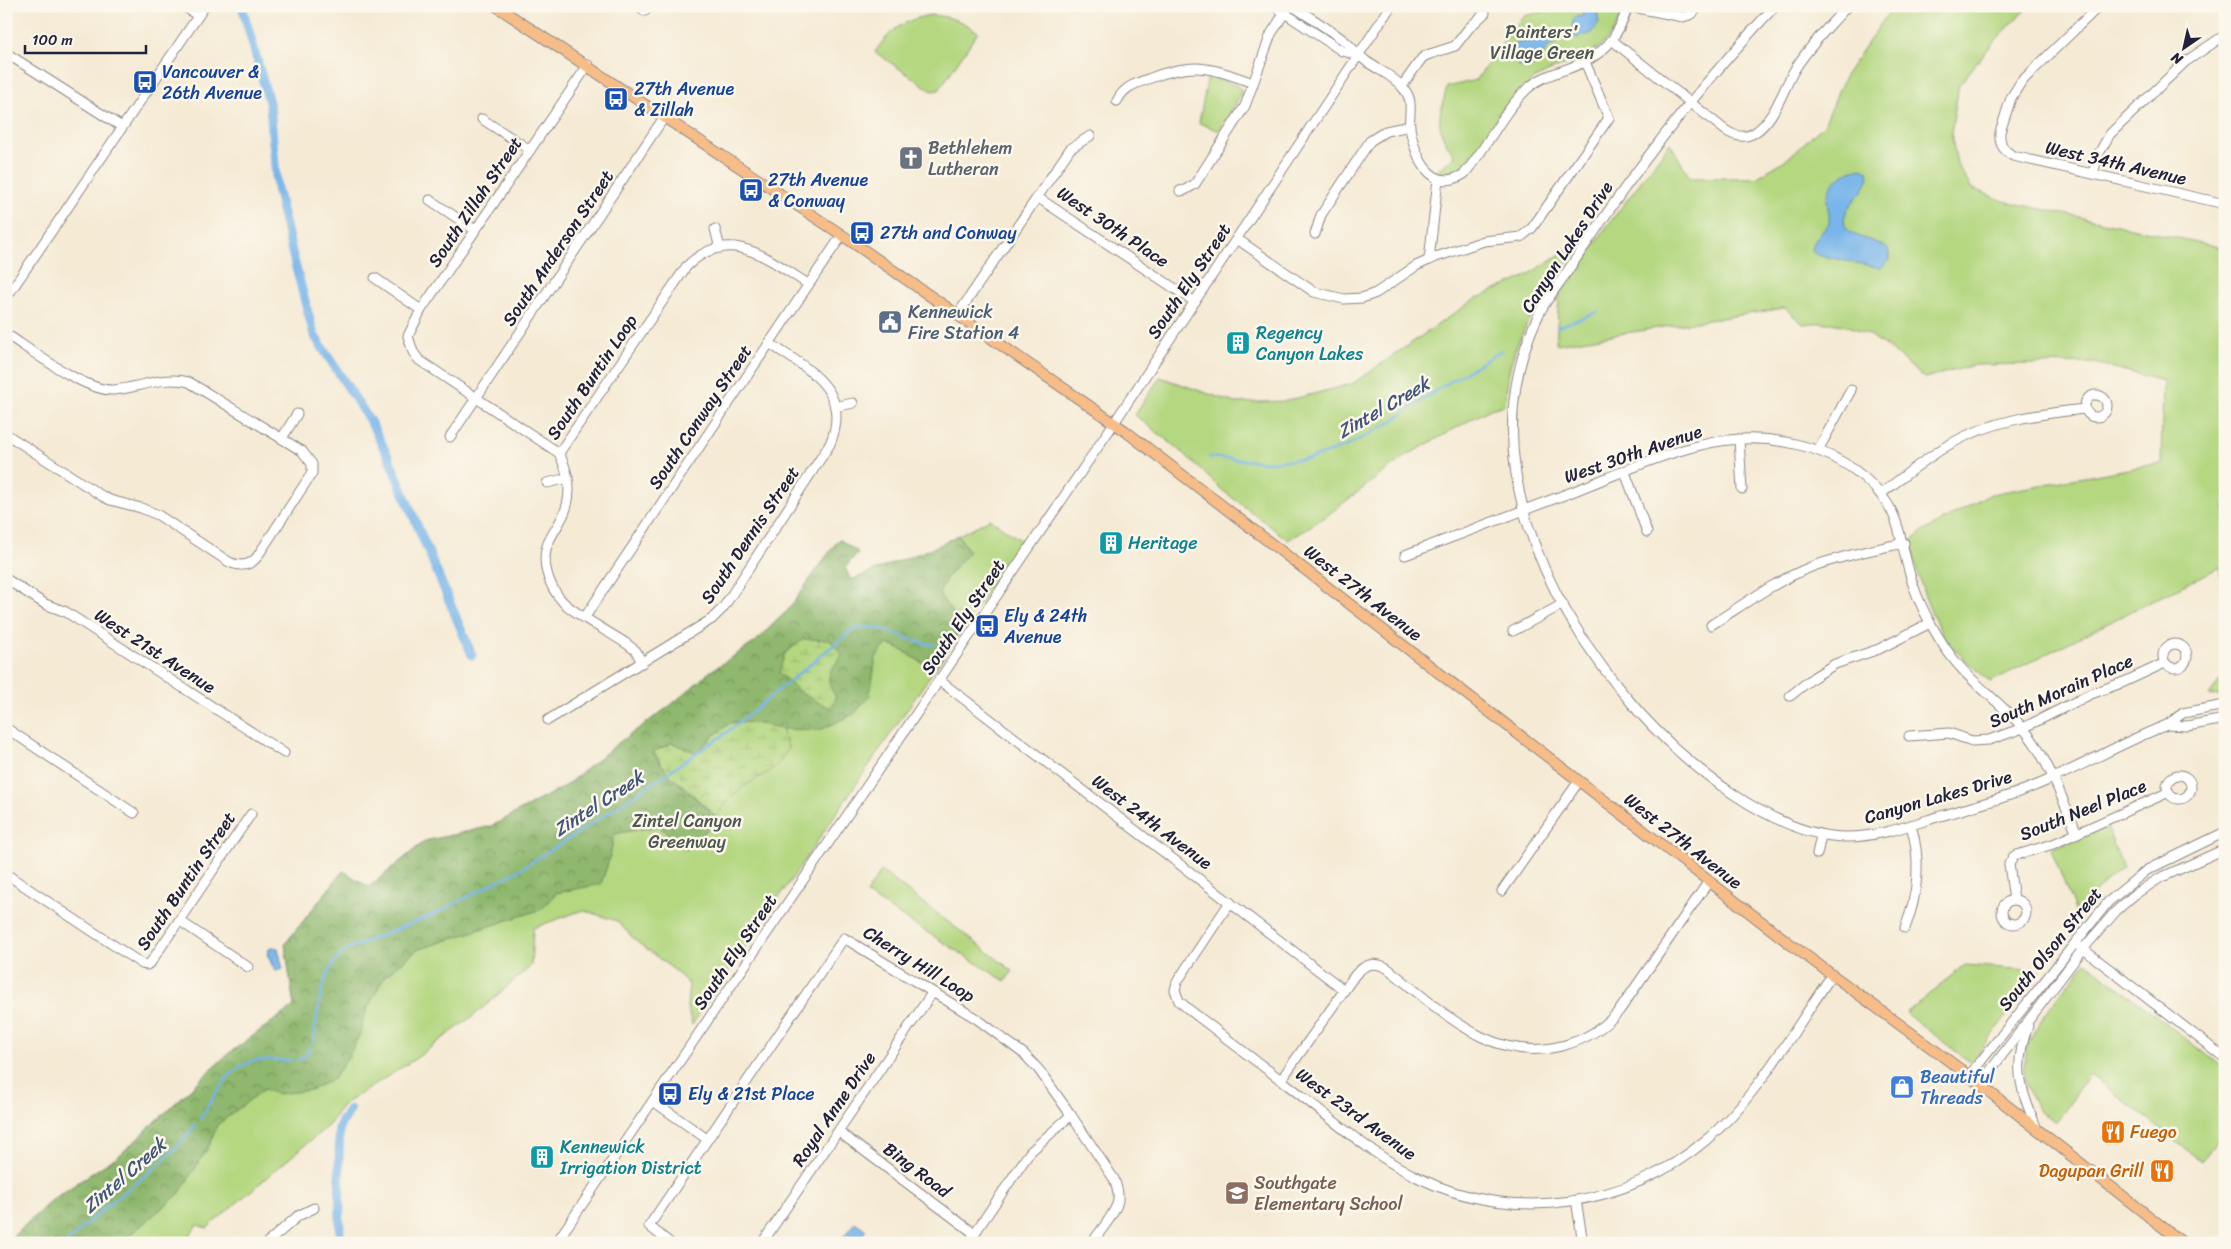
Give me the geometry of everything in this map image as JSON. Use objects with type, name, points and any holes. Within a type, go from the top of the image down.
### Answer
[{"type":"main road","name":"West 27th Avenue","points":[[496,6],[588,65],[842,235],[1114,423],[1832,975],[1980,1084],[2183,1243]]},
{"type":"street","points":[[184,6],[198,16]]},
{"type":"street","points":[[6,298],[205,6]]},
{"type":"street","points":[[1274,6],[1286,10],[1342,51],[1359,55]]},
{"type":"street","points":[[1293,6],[1347,43],[1359,55],[1402,86],[1410,102],[1410,126],[1415,148],[1423,165],[1438,179],[1449,180],[1464,174],[1519,98],[1532,85],[1553,74],[1585,62],[1596,56],[1613,41],[1620,30],[1628,6],[1683,18],[1692,14],[1699,6]]},
{"type":"street","name":"South Ely Street","points":[[559,1242],[1114,423],[1391,6]]},
{"type":"street","name":"Canyon Lakes Drive","points":[[1775,6],[1690,101],[1618,198],[1542,308],[1516,381],[1512,409],[1511,439],[1514,466],[1523,510],[1540,555],[1563,604],[1584,641],[1618,693],[1674,748],[1718,783],[1769,815],[1789,825],[1821,836],[1852,837],[1911,825],[2018,793],[2053,779],[2167,725],[2183,713],[2225,705]]},
{"type":"street","points":[[1613,41],[1725,130],[1735,136],[1744,136],[1752,134],[1762,126],[1771,114],[1796,68],[1847,6]]},
{"type":"street","name":"West 34th Avenue","points":[[2099,6],[2027,75],[2015,90],[2000,132],[1999,139],[2003,148],[2013,156],[2225,204]]},
{"type":"street","points":[[1180,191],[1194,184],[1239,116],[1271,34],[1286,10]]},
{"type":"street","points":[[1402,86],[1422,58],[1455,46],[1469,28],[1485,13]]},
{"type":"street","points":[[2093,174],[2098,155],[2110,134],[2184,62],[2225,35]]},
{"type":"street","points":[[6,52],[122,127]]},
{"type":"street","points":[[1236,239],[1314,292],[1336,299],[1362,298],[1376,293],[1429,260],[1484,241],[1521,237],[1532,228],[1609,118],[1585,62]]},
{"type":"street","name":"South Zillah Street","points":[[477,398],[420,360],[413,352],[408,336],[421,310],[588,65]]},
{"type":"street","points":[[1117,101],[1126,88],[1170,71],[1187,67],[1211,69],[1253,83]]},
{"type":"street","name":"South Anderson Street","points":[[450,437],[665,116]]},
{"type":"street","points":[[482,119],[530,150]]},
{"type":"street","points":[[1315,234],[1321,215],[1370,141],[1386,131],[1410,126]]},
{"type":"street","points":[[958,314],[1070,149],[1090,136]]},
{"type":"street","points":[[1429,260],[1438,179]]},
{"type":"street","name":"West 30th Place","points":[[1037,196],[1195,302]]},
{"type":"street","points":[[430,200],[475,230]]},
{"type":"street","points":[[715,229],[720,248]]},
{"type":"street","name":"South Conway Street","points":[[585,617],[842,235]]},
{"type":"street","name":"South Buntin Loop","points":[[642,663],[636,652],[627,644],[564,603],[546,573],[545,551],[549,540],[564,516],[567,506],[568,478],[559,453],[686,267],[695,257],[720,248],[746,248],[758,253],[808,284]]},
{"type":"street","points":[[375,278],[421,310]]},
{"type":"street","points":[[6,334],[81,381],[98,389],[114,390],[170,379],[189,382],[302,451],[312,464],[312,473],[254,561],[241,565],[229,562],[149,510],[119,504],[102,496],[6,434]]},
{"type":"street","name":"South Dennis Street","points":[[548,720],[700,628],[723,608],[830,444],[837,422],[835,407],[825,385],[817,376],[769,343]]},
{"type":"street","points":[[1818,450],[1851,390]]},
{"type":"street","points":[[477,398],[559,453]]},
{"type":"street","points":[[835,407],[854,403]]},
{"type":"street","points":[[1881,494],[1930,457],[1954,442],[1979,431],[2031,416],[2084,409]]},
{"type":"street","points":[[282,438],[297,414]]},
{"type":"street","points":[[1740,439],[1742,489]]},
{"type":"street","name":"West 30th Avenue","points":[[1405,555],[1696,446],[1740,439],[1794,443],[1818,450],[1858,472],[1881,494],[1892,511],[1904,543],[1912,583],[1930,623],[1961,669],[2031,737],[2053,779],[2077,833]]},
{"type":"street","points":[[1625,472],[1647,532]]},
{"type":"street","points":[[547,482],[568,478]]},
{"type":"street","points":[[1711,625],[1785,579],[1809,568],[1845,556],[1904,543]]},
{"type":"street","name":"West 21st Avenue","points":[[6,579],[45,604],[66,612],[284,753]]},
{"type":"street","points":[[1513,631],[1563,604]]},
{"type":"street","points":[[1790,696],[1814,677],[1835,664],[1879,649],[1930,623]]},
{"type":"street","name":"South Morain Place","points":[[1909,736],[1949,733],[1984,742],[2023,728],[2078,700],[2166,663]]},
{"type":"street","name":"West 24th Avenue","points":[[939,680],[1344,990]]},
{"type":"street","name":"Canyon Lakes Drive","points":[[2167,725],[2187,726],[2225,719]]},
{"type":"street","points":[[6,728],[134,813]]},
{"type":"street","points":[[1502,891],[1579,781]]},
{"type":"street","name":"South Neel Place","points":[[2014,900],[2009,870],[2014,856],[2053,844],[2169,792]]},
{"type":"street","name":"South Buntin Street","points":[[6,874],[142,964],[147,965],[180,920],[251,814]]},
{"type":"street","points":[[1905,928],[1912,909],[1918,865],[1911,825]]},
{"type":"street","name":"South Olson Street","points":[[1969,1076],[2074,942],[2108,902],[2127,885],[2170,857],[2209,841],[2225,832]]},
{"type":"street","points":[[1817,854],[1821,836]]},
{"type":"street","points":[[2209,841],[2214,854]]},
{"type":"street","name":"South Olson Street","points":[[1980,1084],[2083,949],[2116,911],[2144,888],[2171,873],[2225,849]]},
{"type":"street","points":[[1281,1080],[1359,970],[1371,963],[1387,968],[1464,1027],[1483,1039],[1516,1050],[1540,1050],[1578,1041],[1604,1026],[1625,1004],[1709,881]]},
{"type":"street","name":"West 23rd Avenue","points":[[1230,902],[1179,978],[1175,990],[1179,1001],[1373,1151],[1402,1169],[1435,1186],[1472,1197],[1506,1203],[1541,1204],[1605,1194],[1641,1182],[1669,1167],[1726,1123],[1748,1096],[1832,975]]},
{"type":"street","points":[[180,920],[248,967]]},
{"type":"street","name":"Cherry Hill Loop","points":[[670,1243],[649,1226],[844,938],[977,1019],[1020,1050],[1039,1070],[1114,1179],[1118,1197],[1116,1207],[1092,1243]]},
{"type":"street","points":[[2074,942],[2225,1058]]},
{"type":"street","name":"Royal Anne Drive","points":[[762,1243],[839,1132],[932,992]]},
{"type":"street","points":[[2031,1017],[2021,1044],[2018,1067],[2022,1091],[2037,1129]]},
{"type":"street","points":[[653,1101],[707,1139]]},
{"type":"street","points":[[968,1243],[1030,1152],[1071,1115]]},
{"type":"street","name":"Bing Road","points":[[839,1132],[975,1234]]},
{"type":"street","points":[[1576,1200],[1583,1243]]},
{"type":"street","points":[[267,1243],[298,1216],[314,1208]]},
{"type":"green space","name":"Painters' Village Green","points":[[1557,6],[1623,6],[1618,23],[1610,37],[1600,47],[1532,80],[1462,169],[1450,176],[1434,172],[1455,157],[1444,138],[1440,123],[1447,87],[1476,80],[1523,16],[1555,9]]},
{"type":"green space","points":[[1893,6],[2029,6],[1992,44],[1959,85],[1951,133],[1957,164],[1971,188],[2004,201],[2225,248],[2225,672],[2220,567],[1990,682],[1952,647],[1941,631],[1924,593],[1913,554],[1911,541],[1922,532],[1991,494],[2161,463],[2163,381],[2095,363],[1976,365],[1924,378],[1883,344],[1870,336],[1840,324],[1803,324],[1785,308],[1556,344],[1559,295],[1605,229],[1670,143],[1690,178],[1756,178],[1787,159],[1824,125],[1845,76]]},
{"type":"green space","points":[[930,15],[956,20],[978,32],[939,90],[932,91],[875,52],[886,37],[898,27],[912,20]]},
{"type":"green space","points":[[1208,76],[1238,86],[1242,93],[1219,131],[1199,123]]},
{"type":"green space","points":[[1568,249],[1574,253],[1528,321],[1521,336],[1509,372],[1505,405],[1490,409],[1404,457],[1325,517],[1288,540],[1221,489],[1183,453],[1135,415],[1160,377],[1235,403],[1286,401],[1352,384],[1475,299],[1525,277]]},
{"type":"green space","name":"Zintel Canyon Greenway","points":[[990,519],[1022,541],[692,1025],[687,1007],[689,984],[673,969],[637,942],[617,921],[583,910],[533,928],[531,966],[477,1013],[415,1059],[341,1106],[330,1124],[207,1228],[197,1225],[184,1243],[6,1243],[52,1200],[121,1154],[228,1054],[294,1006],[285,944],[343,871],[369,887],[425,841],[492,826],[565,786],[617,744],[670,706],[711,671],[754,643],[788,610],[839,539],[858,552],[845,568],[851,580],[938,546]]},
{"type":"green space","points":[[958,535],[969,551],[946,579],[939,594],[963,627],[934,670],[900,649],[887,644],[876,657],[870,695],[854,714],[820,730],[782,729],[759,723],[732,722],[714,735],[697,753],[672,743],[653,752],[666,770],[716,817],[704,833],[686,850],[659,826],[614,834],[610,857],[601,884],[556,893],[542,909],[417,950],[385,976],[364,1015],[361,1032],[348,1058],[333,1079],[311,1090],[278,1094],[264,1089],[217,1125],[210,1144],[179,1194],[120,1243],[6,1243],[52,1200],[121,1154],[228,1054],[294,1006],[285,944],[343,871],[369,887],[425,841],[492,826],[565,786],[617,744],[670,706],[711,671],[754,643],[788,610],[839,539],[858,552],[845,568],[851,580],[938,546]],"holes":[[[804,639],[842,655],[828,674],[828,685]]]},
{"type":"green space","points":[[804,639],[830,640],[842,655],[829,675],[830,685],[836,697],[832,709],[803,694],[779,673],[785,653]]},
{"type":"green space","points":[[2225,673],[2225,695],[2209,696]]},
{"type":"green space","points":[[732,722],[759,723],[782,729],[788,748],[779,763],[770,771],[745,786],[726,804],[716,817],[685,787],[670,776],[653,752],[672,743],[697,753],[714,735]]},
{"type":"green space","points":[[2106,825],[2123,868],[2098,889],[2076,913],[2051,849]]},
{"type":"green space","points":[[881,871],[1013,971],[1005,981],[866,894]]},
{"type":"green space","points":[[2086,962],[2225,1069],[2225,1131],[2202,1162],[2090,1074],[2056,1123],[2035,1105],[2024,1074],[2025,1057],[2031,1039],[2051,1006]]},
{"type":"green space","points":[[1965,965],[2040,971],[1971,1063],[1906,1013]]},
{"type":"water","points":[[1582,6],[1596,6],[1599,23],[1592,33],[1578,38],[1574,36],[1572,23],[1575,17],[1583,16]]},
{"type":"water","points":[[1545,32],[1561,36],[1562,40],[1551,45],[1533,65],[1523,67],[1517,65],[1511,55],[1517,42],[1531,42],[1536,36]]},
{"type":"water","points":[[1862,168],[1868,171],[1869,178],[1845,214],[1844,222],[1850,232],[1888,249],[1890,260],[1881,268],[1821,256],[1814,253],[1812,249],[1814,242],[1829,223],[1827,202],[1833,183],[1843,175]]},
{"type":"water","points":[[273,947],[278,948],[283,969],[275,971],[267,954],[269,949]]},
{"type":"water","points":[[855,1222],[866,1230],[857,1243],[851,1243],[843,1237]]},
{"type":"waterway","points":[[242,6],[270,106],[277,188],[314,335],[370,421],[388,456],[472,655]]},
{"type":"waterway","points":[[1562,38],[1574,36]]},
{"type":"waterway","name":"Zintel Creek","points":[[1557,327],[1598,312]]},
{"type":"waterway","name":"Zintel Creek","points":[[1209,457],[1267,462],[1309,459],[1347,446],[1388,424],[1443,386],[1502,350]]},
{"type":"waterway","name":"Zintel Creek","points":[[313,1042],[319,1004],[326,979],[331,968],[347,949],[435,914],[519,870],[590,825],[725,734],[852,630],[863,627],[873,628],[914,641],[935,645]]},
{"type":"waterway","name":"Zintel Creek","points":[[297,1060],[305,1056],[310,1047]]},
{"type":"waterway","name":"Zintel Creek","points":[[200,1119],[217,1091],[239,1067],[248,1062],[259,1060],[291,1060]]},
{"type":"waterway","points":[[340,1243],[339,1127],[350,1109]]},
{"type":"waterway","points":[[339,1117],[339,1127]]},
{"type":"waterway","name":"Zintel Creek","points":[[67,1243],[97,1215],[163,1161],[195,1125]]},
{"type":"place","name":"Vancouver & 26th Avenue","points":[[145,82]]},
{"type":"place","name":"27th Avenue & Zillah","points":[[616,99]]},
{"type":"place","name":"Bethlehem Lutheran","points":[[911,158]]},
{"type":"place","name":"27th Avenue & Conway","points":[[751,190]]},
{"type":"place","name":"27th and Conway","points":[[862,233]]},
{"type":"place","name":"Kennewick Fire Station 4","points":[[890,322]]},
{"type":"place","name":"Regency Canyon Lakes","points":[[1238,343]]},
{"type":"place","name":"Heritage","points":[[1111,543]]},
{"type":"place","name":"Ely & 24th Avenue","points":[[987,626]]},
{"type":"place","name":"Beautiful Threads","points":[[1902,1087]]},
{"type":"place","name":"Ely & 21st Place","points":[[670,1094]]},
{"type":"place","name":"Fuego","points":[[2113,1132]]},
{"type":"place","name":"Kennewick Irrigation District","points":[[542,1157]]},
{"type":"place","name":"Dagupan Grill","points":[[2162,1171]]},
{"type":"place","name":"Southgate Elementary School","points":[[1237,1193]]}]
